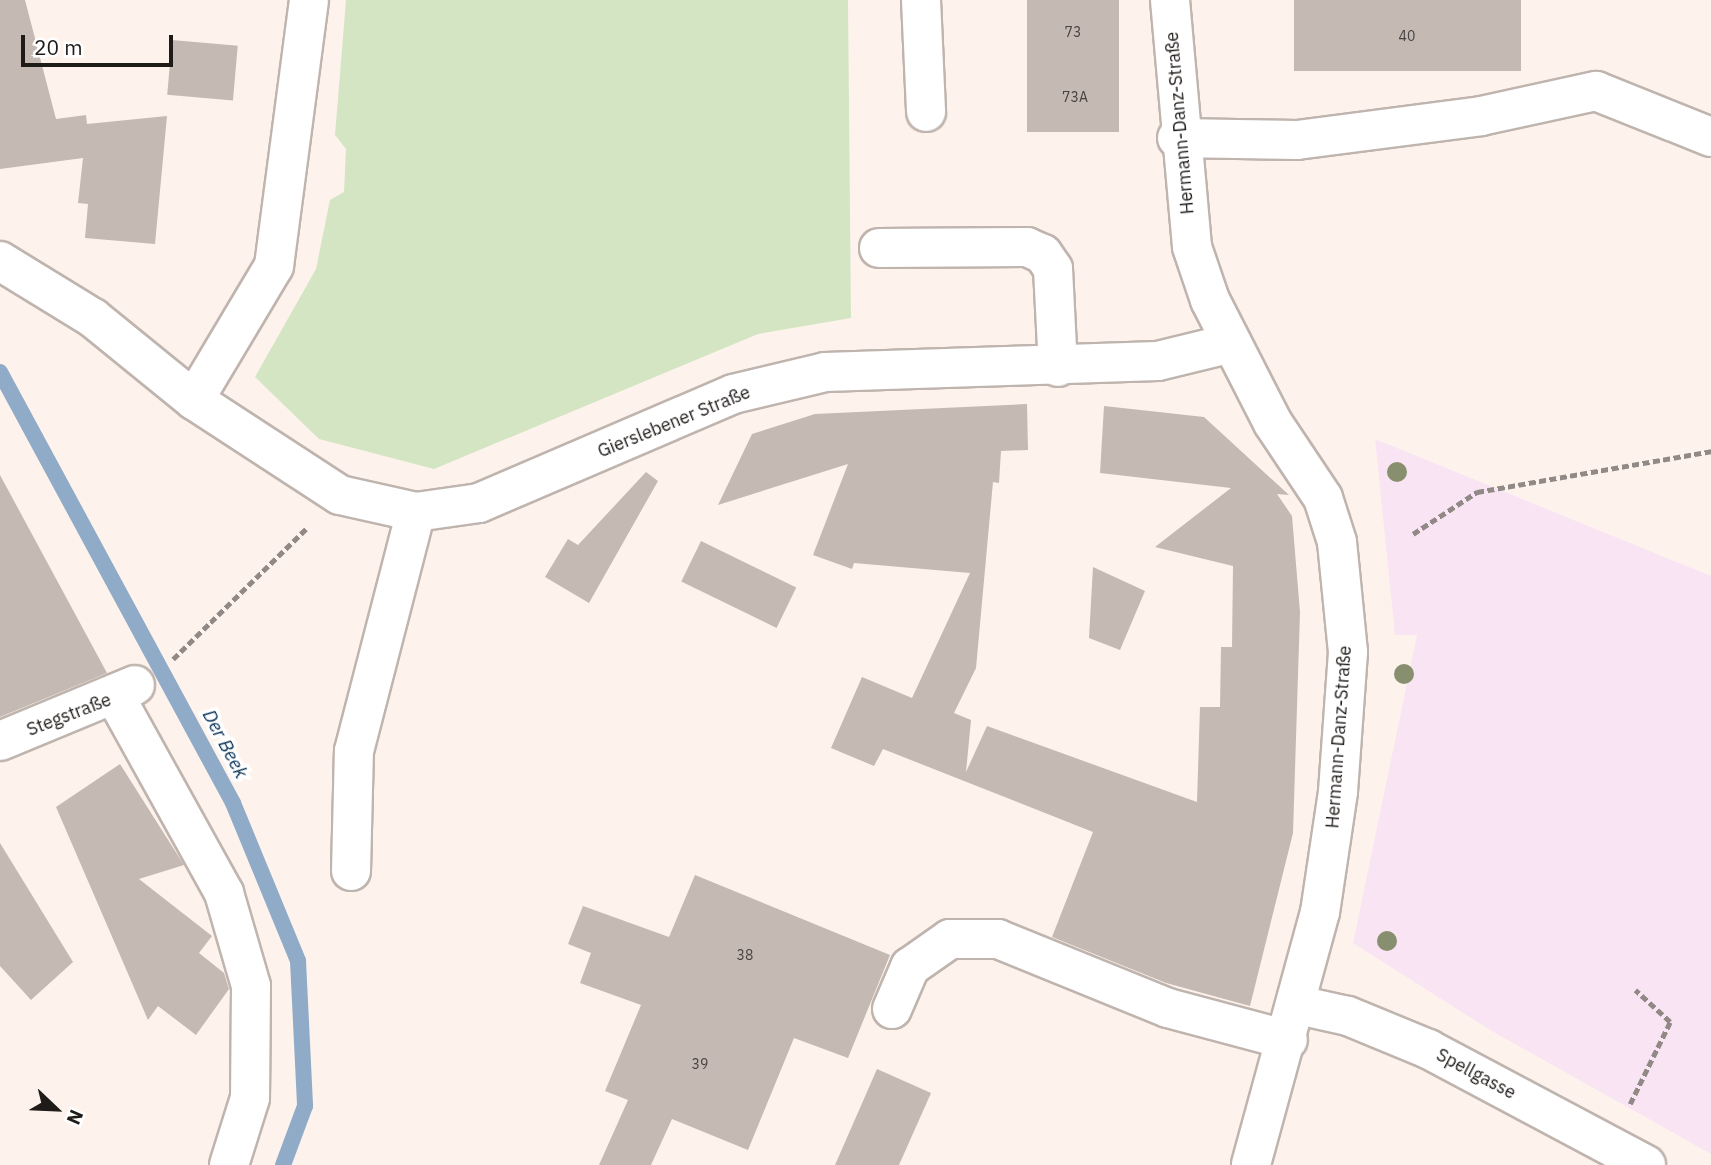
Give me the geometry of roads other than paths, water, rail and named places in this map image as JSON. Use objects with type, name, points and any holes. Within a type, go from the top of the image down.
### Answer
[{"type":"street","points":[[194,400],[274,267],[309,0]]},
{"type":"street","points":[[921,0],[926,111]]},
{"type":"street","name":"Hermann-Danz-Straße","points":[[1170,0],[1177,138],[1192,247],[1231,343],[1273,423],[1323,498],[1338,556],[1348,652],[1338,792],[1293,1023],[1251,1165]]},
{"type":"street","points":[[1177,138],[1297,139],[1481,117],[1596,91],[1711,137]]},
{"type":"street","points":[[879,248],[1027,247],[1043,254],[1053,269],[1058,367]]},
{"type":"street","name":"Gierslebener Straße","points":[[0,261],[93,317],[194,400],[340,495],[416,512],[479,503],[733,394],[825,372],[1158,362],[1231,343]]},
{"type":"street","points":[[351,871],[354,751],[416,512]]},
{"type":"street","name":"Stegstraße","points":[[0,741],[126,692],[224,893],[251,986],[250,1098],[229,1165]]},
{"type":"street","name":"Spellgasse","points":[[892,1009],[910,967],[950,939],[998,939],[1168,1008],[1293,1023],[1348,1016],[1428,1048],[1646,1165]]},
{"type":"waterway","name":"Der Beek","points":[[0,372],[233,803],[298,961],[305,1106],[283,1165]]}]
